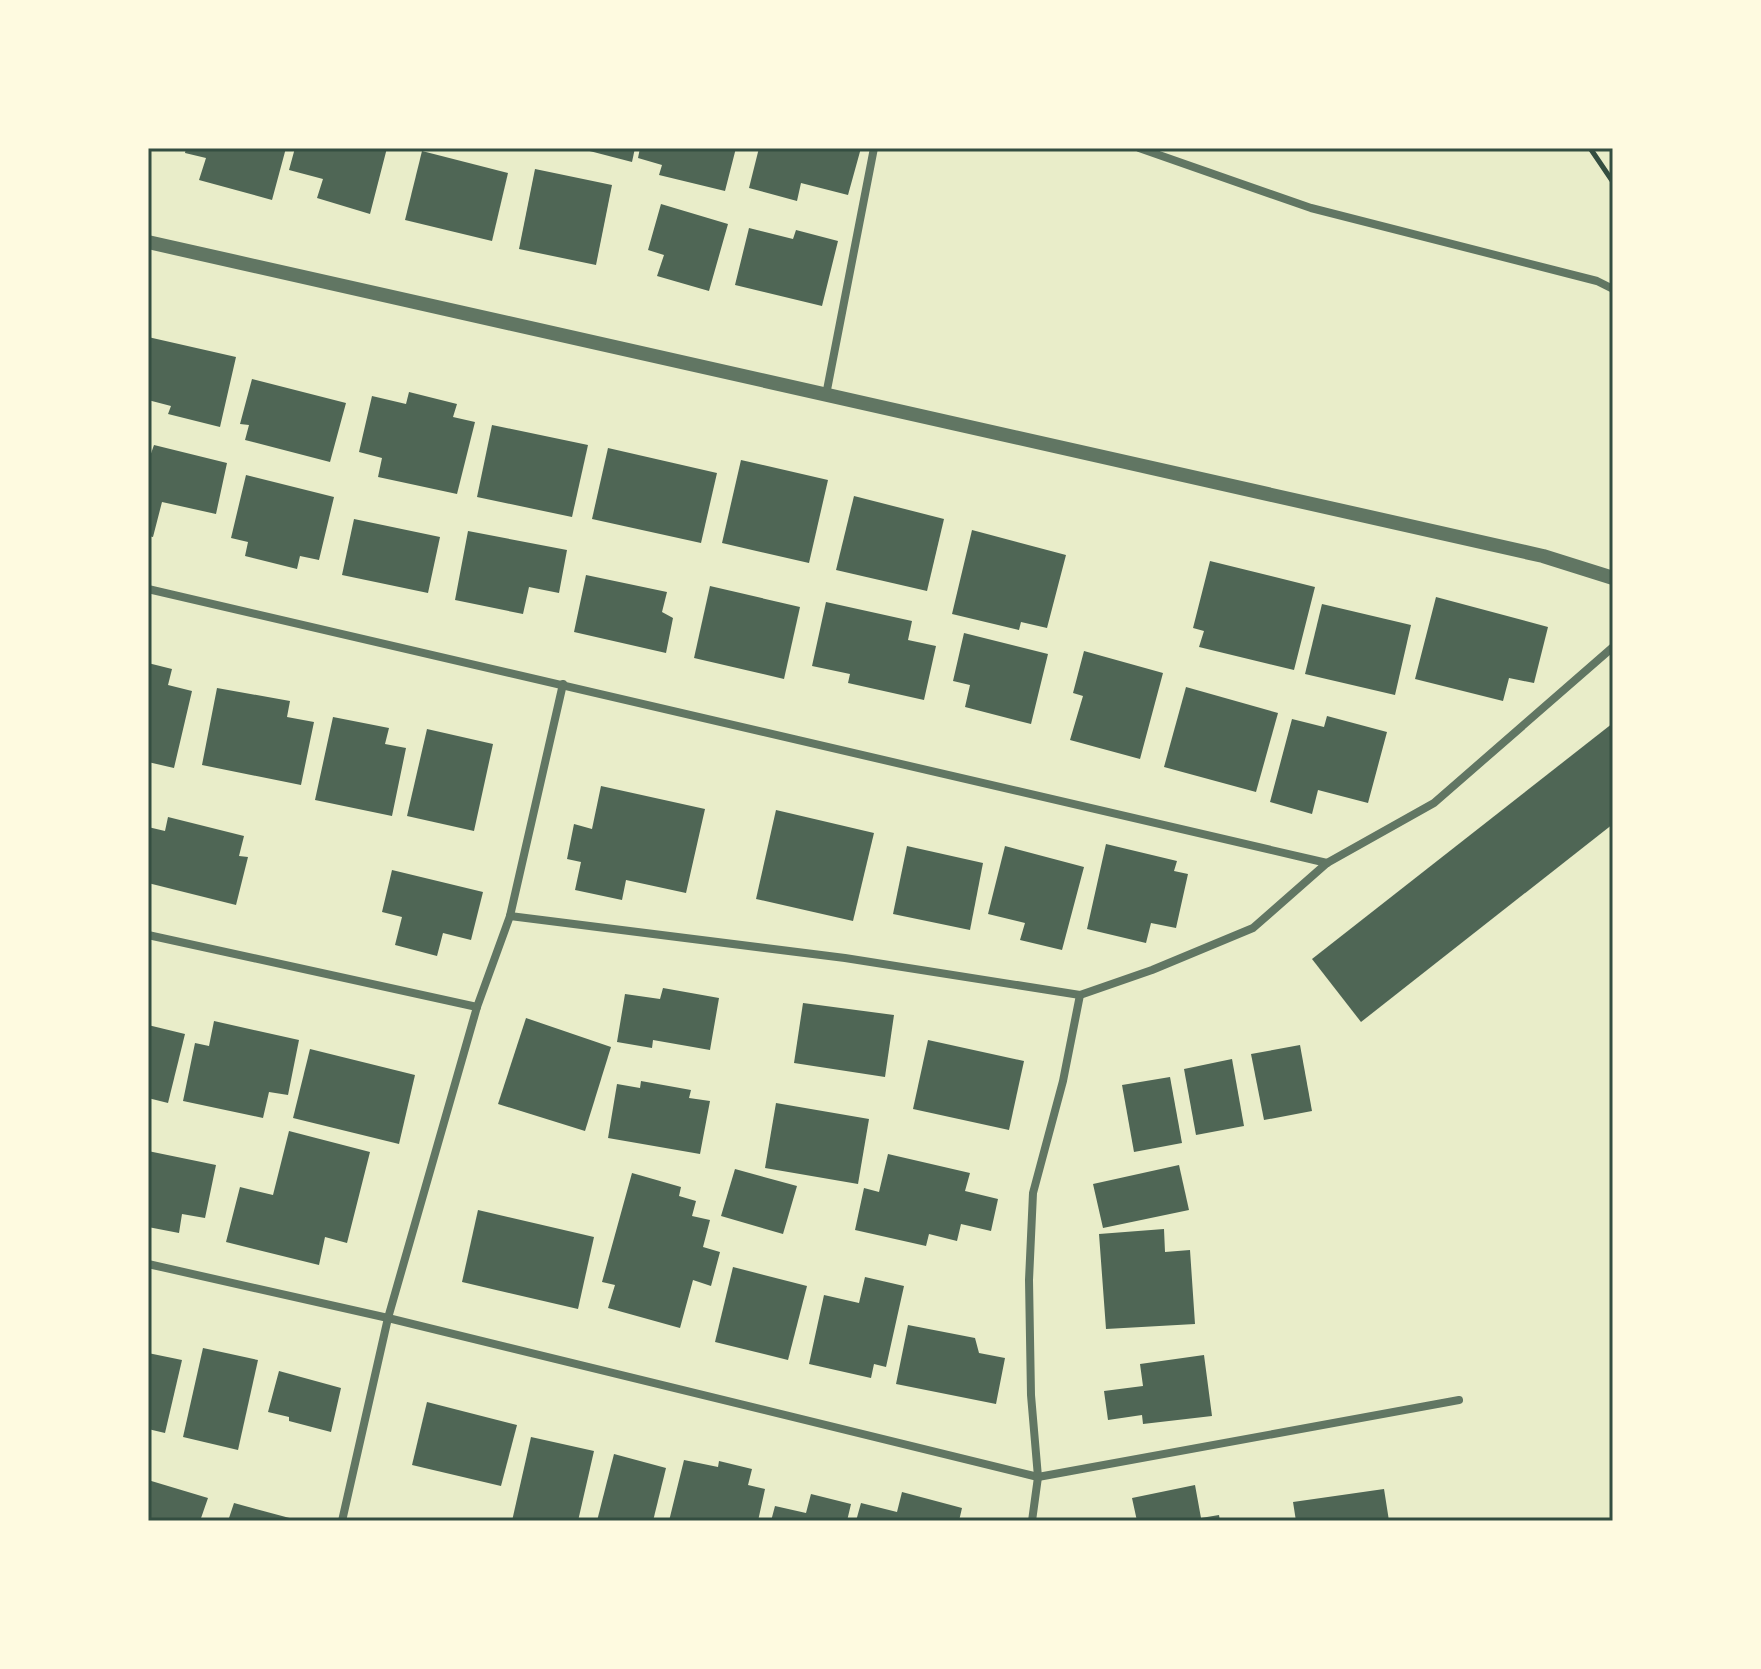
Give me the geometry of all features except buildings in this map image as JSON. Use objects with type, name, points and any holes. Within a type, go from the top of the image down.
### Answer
[{"type":"street","points":[[826,395],[874,148]]},
{"type":"street","points":[[1139,148],[1311,208],[1597,281],[1613,289]]},
{"type":"street","points":[[148,242],[1543,556],[1613,578]]},
{"type":"street","points":[[148,589],[1327,863]]},
{"type":"street","points":[[510,916],[845,958],[1080,995],[1152,970],[1253,928],[1327,863],[1434,803],[1613,647]]},
{"type":"street","points":[[342,1521],[388,1318],[477,1007],[510,916],[563,684]]},
{"type":"street","points":[[148,935],[477,1007]]},
{"type":"street","points":[[1032,1521],[1038,1477],[1031,1395],[1029,1280],[1033,1193],[1063,1081],[1080,995]]},
{"type":"street","points":[[148,1264],[388,1318],[1038,1477],[1459,1400]]},
{"type":"path","points":[[1590,148],[1613,182]]}]
